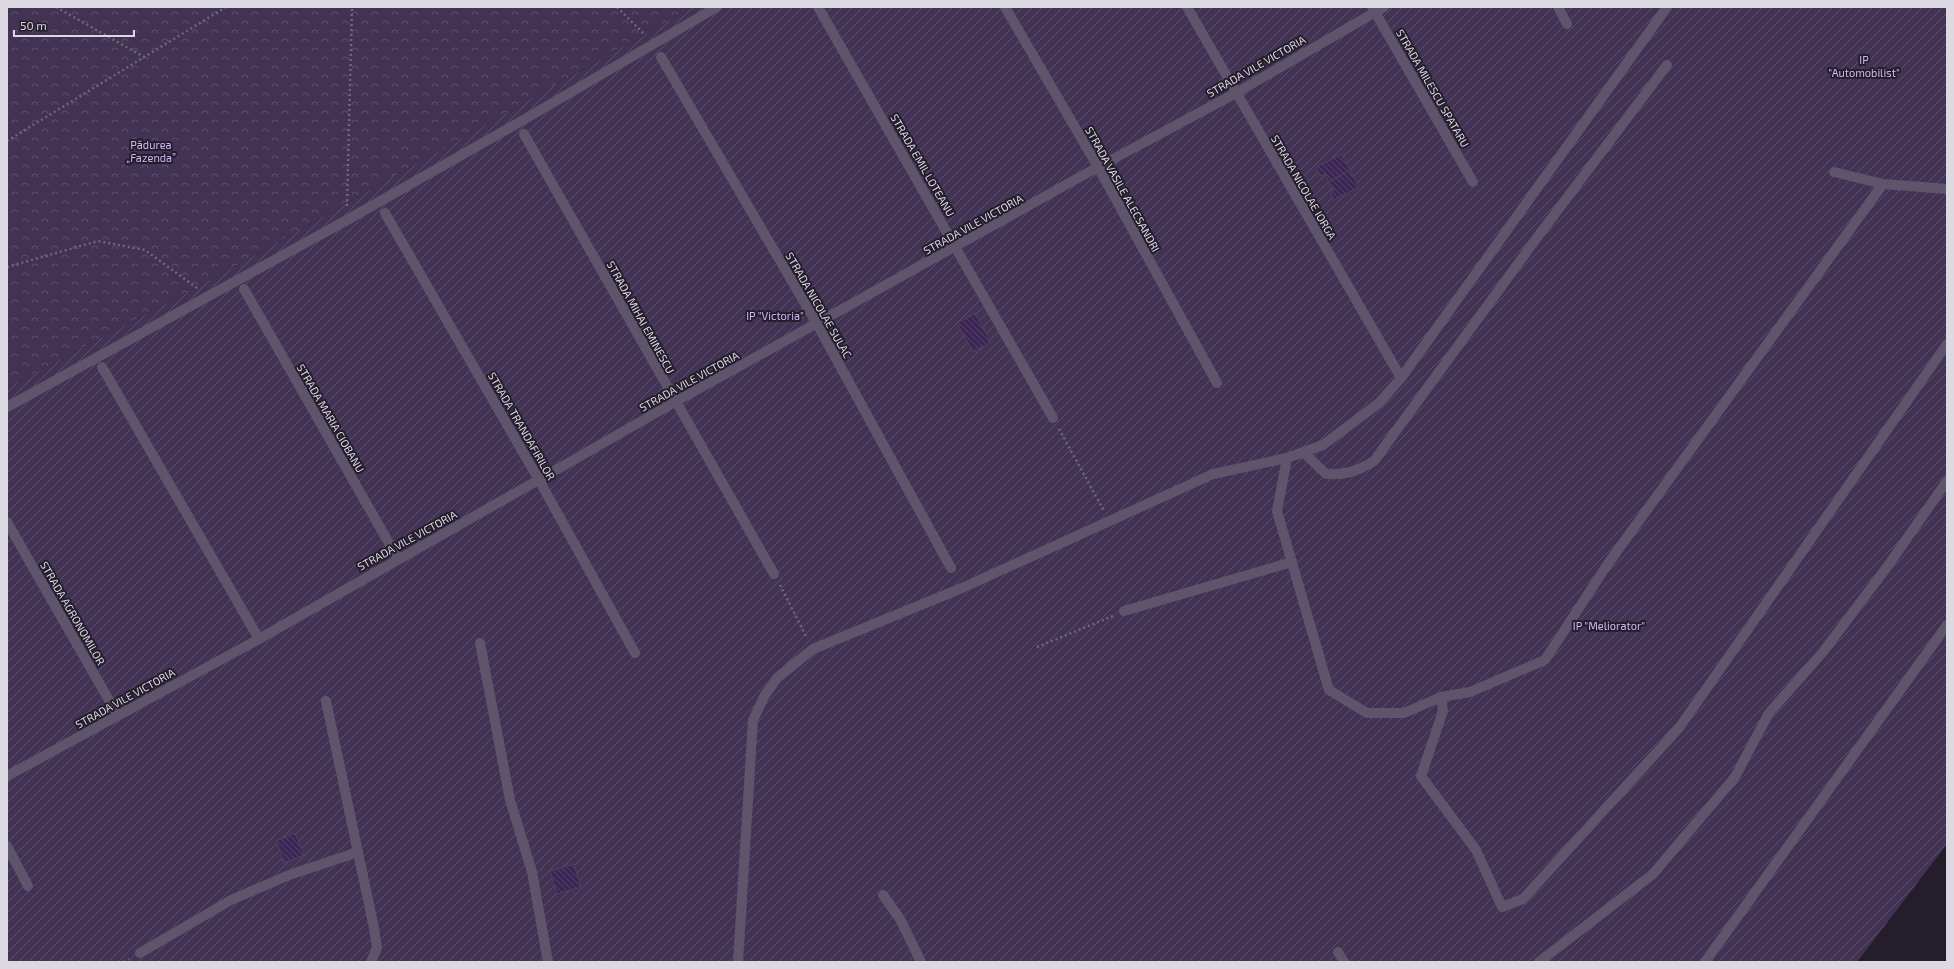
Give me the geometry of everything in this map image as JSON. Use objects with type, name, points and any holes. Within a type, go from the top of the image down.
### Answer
[{"type":"street","points":[[7,407],[347,220],[717,7]]},
{"type":"street","name":"STRADA EMIL LOTEANU","points":[[818,7],[1053,418]]},
{"type":"street","name":"STRADA VASILE ALECSANDRI","points":[[1005,7],[1098,167],[1217,383]]},
{"type":"street","name":"STRADA NICOLAE IORGA","points":[[1187,7],[1401,378]]},
{"type":"street","name":"STRADA VILE VICTORIA","points":[[7,776],[259,639],[675,402],[1236,92],[1373,10],[1384,7]]},
{"type":"street","points":[[1558,7],[1568,24]]},
{"type":"street","points":[[738,962],[753,720],[765,695],[777,678],[813,649],[962,588],[1213,474],[1287,458],[1323,445],[1380,403],[1401,378],[1667,7]]},
{"type":"street","name":"STRADA MILESCU SPATARU","points":[[1373,10],[1473,182]]},
{"type":"street","name":"STRADA NICOLAE SULAC","points":[[661,57],[817,324],[951,568]]},
{"type":"street","points":[[1303,452],[1326,474],[1359,471],[1374,461],[1536,238],[1667,65]]},
{"type":"street","name":"STRADA MIHAI EMINESCU","points":[[524,134],[774,574]]},
{"type":"street","points":[[1834,172],[1883,184],[1947,189]]},
{"type":"street","points":[[1287,458],[1277,511],[1329,690],[1367,713],[1404,713],[1441,697],[1470,692],[1545,660],[1608,565],[1883,184]]},
{"type":"street","name":"STRADA TRANDAFIRILOR","points":[[385,213],[539,480],[635,653]]},
{"type":"street","name":"STRADA MARIA CIOBANU","points":[[244,289],[398,559]]},
{"type":"street","points":[[1441,697],[1443,711],[1421,776],[1476,850],[1502,907],[1523,898],[1679,728],[1947,344]]},
{"type":"street","points":[[102,367],[259,639]]},
{"type":"street","points":[[1539,962],[1653,874],[1735,778],[1770,713],[1823,652],[1947,481]]},
{"type":"street","name":"STRADA AGRONOMILOR","points":[[7,522],[118,716]]},
{"type":"street","points":[[1124,611],[1292,562]]},
{"type":"street","points":[[1704,962],[1947,625]]},
{"type":"street","points":[[480,643],[510,800],[532,872],[548,962]]},
{"type":"street","points":[[326,701],[377,948],[371,962]]},
{"type":"street","points":[[7,846],[28,886]]},
{"type":"street","points":[[140,953],[231,900],[289,875],[358,852]]},
{"type":"street","points":[[883,894],[900,919],[921,962]]},
{"type":"street","points":[[1338,952],[1344,962]]},
{"type":"path","points":[[56,7],[144,57]]},
{"type":"path","points":[[7,141],[226,7]]},
{"type":"path","points":[[347,220],[352,7]]},
{"type":"path","points":[[617,7],[654,44]]},
{"type":"path","points":[[7,267],[98,241],[145,250],[207,296]]},
{"type":"path","points":[[1053,418],[1110,520]]},
{"type":"path","points":[[774,574],[813,649]]},
{"type":"path","points":[[1037,647],[1124,611]]},
{"type":"green space","name":"Pădurea „Fazenda”","points":[[7,7],[693,7],[227,271],[7,388]]},
{"type":"green space","points":[[693,7],[1947,7],[1947,844],[1857,962],[7,962],[7,388],[227,271]]},
{"type":"building","points":[[1341,154],[1350,170],[1329,182],[1325,174],[1321,176],[1316,167]]},
{"type":"building","points":[[1350,170],[1359,187],[1334,200],[1330,192],[1334,190],[1329,182]]},
{"type":"building","points":[[975,313],[991,342],[973,352],[957,323]]},
{"type":"building","points":[[295,833],[304,855],[284,863],[276,841]]},
{"type":"building","points":[[574,864],[581,887],[557,894],[550,871]]},
{"type":"park label","name":"IP \"Automobilist\"","points":[[1864,65]]},
{"type":"park label","name":"IP \"Victoria\"","points":[[775,315]]},
{"type":"park label","name":"IP \"Meliorator\"","points":[[1609,625]]}]
